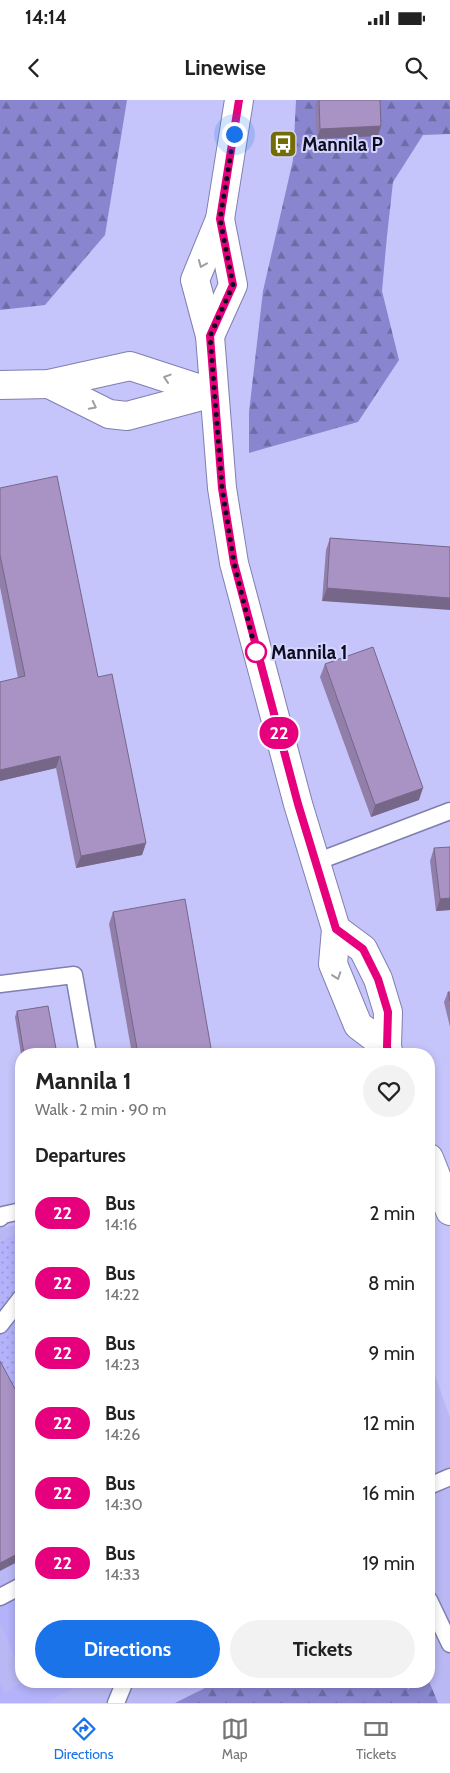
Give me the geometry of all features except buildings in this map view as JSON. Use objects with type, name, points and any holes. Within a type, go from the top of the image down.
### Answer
[{"type":"main road","points":[[239,100],[220,219],[195,280],[210,336],[222,488],[234,563],[288,767],[336,929],[333,964],[342,991],[358,1025],[386,1048]]},
{"type":"main road","points":[[210,336],[233,285],[220,219]]},
{"type":"main road","points":[[0,385],[49,384],[130,366],[213,393]]},
{"type":"main road","points":[[49,384],[109,414],[127,416],[213,393]]},
{"type":"main road","points":[[336,929],[363,949],[378,979],[388,1012],[388,1048]]},
{"type":"main road","points":[[435,1173],[450,1211]]},
{"type":"lane","points":[[316,862],[450,811]]},
{"type":"lane","points":[[0,984],[74,975],[87,1048]]},
{"type":"lane","points":[[2,1216],[15,1213]]},
{"type":"lane","points":[[0,1325],[15,1306]]},
{"type":"lane","points":[[435,1483],[450,1477]]},
{"type":"lane","points":[[0,1597],[15,1589]]},
{"type":"lane","points":[[435,1613],[450,1644]]},
{"type":"lane","points":[[116,1703],[122,1688]]},
{"type":"shaded area","points":[[15,1225],[15,1688],[435,1688],[435,1375],[450,1418],[450,1703],[0,1703],[0,1228]]},
{"type":"shaded area","points":[[15,1235],[15,1297],[0,1314],[0,1242]]},
{"type":"shaded area","points":[[15,1317],[15,1405],[0,1376],[0,1334]]},
{"type":"shaded area","points":[[15,1599],[15,1657],[0,1622],[0,1607]]},
{"type":"shaded area","points":[[0,1684],[5,1694],[15,1687],[73,1688],[44,1703],[0,1703]]},
{"type":"green space","points":[[0,100],[127,100],[105,235],[45,305],[0,310]]},
{"type":"green space","points":[[296,100],[450,100],[450,134],[423,135],[393,182],[382,291],[399,360],[358,422],[249,453],[249,412],[263,291],[293,160]]},
{"type":"green space","points":[[205,1688],[432,1688],[438,1703],[175,1703]]},
{"type":"bus line","name":"22","points":[[239,100],[220,219],[233,285],[210,336],[222,488],[234,563],[298,804],[336,929],[363,949],[378,979],[388,1012],[387,1048]]},
{"type":"place","name":"Mannila P","points":[[283,144]]},
{"type":"place","name":"Mannila 1","points":[[256,652]]},
{"type":"route","points":[[234,134],[220,219],[233,285],[210,336],[222,488],[234,563],[256,652]]}]
